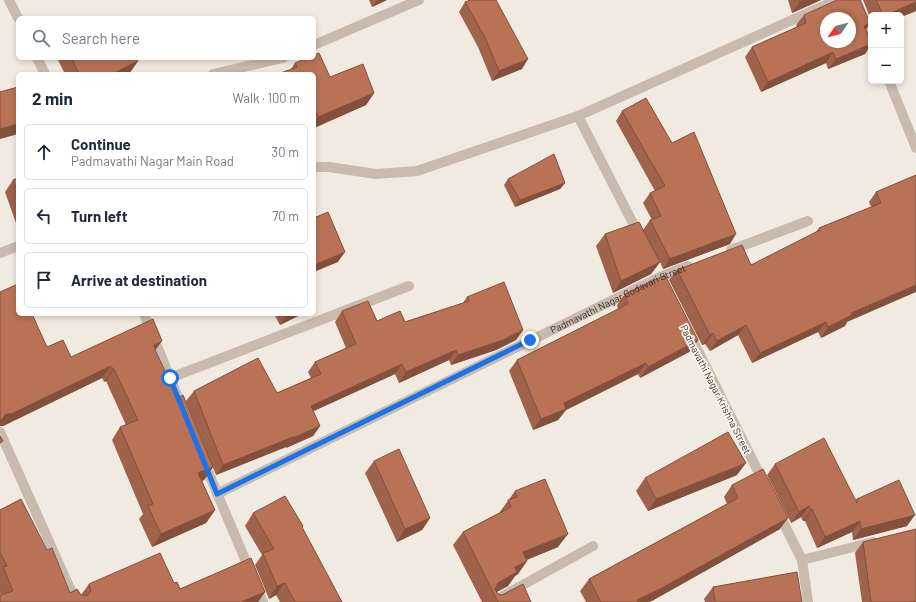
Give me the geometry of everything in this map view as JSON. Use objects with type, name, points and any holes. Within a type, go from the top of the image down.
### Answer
[{"type":"street","points":[[9,0],[17,16]]},
{"type":"street","points":[[316,44],[419,0]]},
{"type":"street","points":[[316,167],[329,167],[376,174],[417,171],[578,116],[837,0]]},
{"type":"street","points":[[856,0],[868,30]]},
{"type":"street","points":[[38,60],[44,72]]},
{"type":"street","points":[[222,72],[274,60]]},
{"type":"street","points":[[890,84],[916,148]]},
{"type":"street","points":[[578,116],[642,242]]},
{"type":"street","points":[[719,254],[808,221]]},
{"type":"street","points":[[0,253],[16,247]]},
{"type":"street","name":"Padmavathi Nagar Godavari Street","points":[[217,494],[660,277],[697,263]]},
{"type":"street","points":[[170,378],[409,286]]},
{"type":"street","points":[[145,316],[188,422]]},
{"type":"street","name":"Padmavathi Nagar Krishna Street","points":[[684,325],[768,491]]},
{"type":"street","points":[[0,432],[76,602]]},
{"type":"street","points":[[199,451],[264,602]]},
{"type":"street","points":[[774,505],[802,560],[808,602]]},
{"type":"street","points":[[802,560],[886,539]]},
{"type":"street","points":[[492,602],[593,546]]},
{"type":"building","points":[[470,0],[496,0],[528,59],[499,71],[485,37],[465,2]]},
{"type":"building","points":[[837,0],[860,0],[868,18],[868,24],[864,26],[868,35],[868,45],[836,59],[833,52],[768,82],[752,47],[806,23],[804,15]]},
{"type":"building","points":[[876,0],[916,0],[916,2],[893,12],[882,12]]},
{"type":"building","points":[[319,53],[330,77],[363,64],[374,93],[318,117],[316,112],[316,72],[283,72],[297,67],[295,63],[302,60],[316,60],[316,54]]},
{"type":"building","points":[[73,60],[138,61],[116,72],[78,72]]},
{"type":"building","points":[[16,88],[16,125],[0,129],[0,92]]},
{"type":"building","points":[[646,98],[672,143],[694,132],[736,234],[670,259],[650,220],[661,216],[650,193],[665,186],[622,111]]},
{"type":"building","points":[[554,154],[565,183],[520,200],[508,179]]},
{"type":"building","points":[[916,175],[916,285],[851,313],[852,315],[828,327],[826,322],[760,353],[746,325],[717,341],[713,333],[710,335],[677,270],[742,245],[751,265],[820,230],[819,228],[881,203],[876,192]]},
{"type":"building","points":[[16,179],[16,188],[13,180]]},
{"type":"building","points":[[328,212],[345,252],[316,264],[316,217]]},
{"type":"building","points":[[639,222],[660,262],[621,281],[605,234]]},
{"type":"building","points":[[665,275],[698,340],[648,367],[646,363],[564,403],[566,409],[541,419],[517,360],[628,304],[625,294]]},
{"type":"building","points":[[504,282],[523,330],[503,340],[458,355],[456,350],[406,372],[402,364],[311,406],[320,426],[223,465],[194,391],[258,358],[277,393],[321,374],[315,362],[356,344],[342,311],[368,301],[377,321],[400,311],[405,322],[469,301],[467,297]]},
{"type":"building","points":[[16,285],[16,316],[33,316],[47,347],[63,340],[71,357],[153,319],[162,341],[154,345],[155,350],[178,398],[183,395],[213,467],[198,473],[215,510],[161,534],[148,506],[153,504],[120,427],[138,420],[114,369],[111,366],[11,414],[6,414],[0,420],[0,292]]},
{"type":"building","points":[[728,432],[746,463],[656,499],[645,478]]},
{"type":"building","points":[[0,436],[3,441],[0,443]]},
{"type":"building","points":[[824,438],[857,503],[857,499],[899,480],[915,515],[861,529],[860,521],[825,537],[812,509],[811,510],[809,506],[799,512],[775,464]]},
{"type":"building","points":[[399,449],[430,518],[405,529],[374,461]]},
{"type":"building","points":[[763,469],[788,518],[660,589],[637,600],[637,602],[601,602],[589,579],[738,498],[732,485]]},
{"type":"building","points":[[545,479],[568,534],[523,552],[527,561],[515,567],[517,572],[498,583],[495,589],[498,594],[502,595],[523,584],[531,602],[498,602],[463,532],[511,507],[508,500],[517,497],[515,491]]},
{"type":"building","points":[[285,496],[303,526],[302,527],[342,602],[295,602],[285,583],[277,586],[263,553],[274,549],[253,513]]},
{"type":"building","points":[[21,499],[47,550],[52,548],[70,593],[77,589],[81,595],[87,596],[91,591],[89,584],[160,553],[174,583],[177,582],[180,589],[251,558],[265,592],[241,602],[0,602],[0,595],[13,591],[3,567],[7,566],[0,552],[0,510]]},
{"type":"building","points":[[916,529],[916,601],[871,602],[863,542]]},
{"type":"building","points":[[797,572],[802,602],[715,602],[713,587]]},
{"type":"route","points":[[170,378],[217,494],[530,340]]}]
